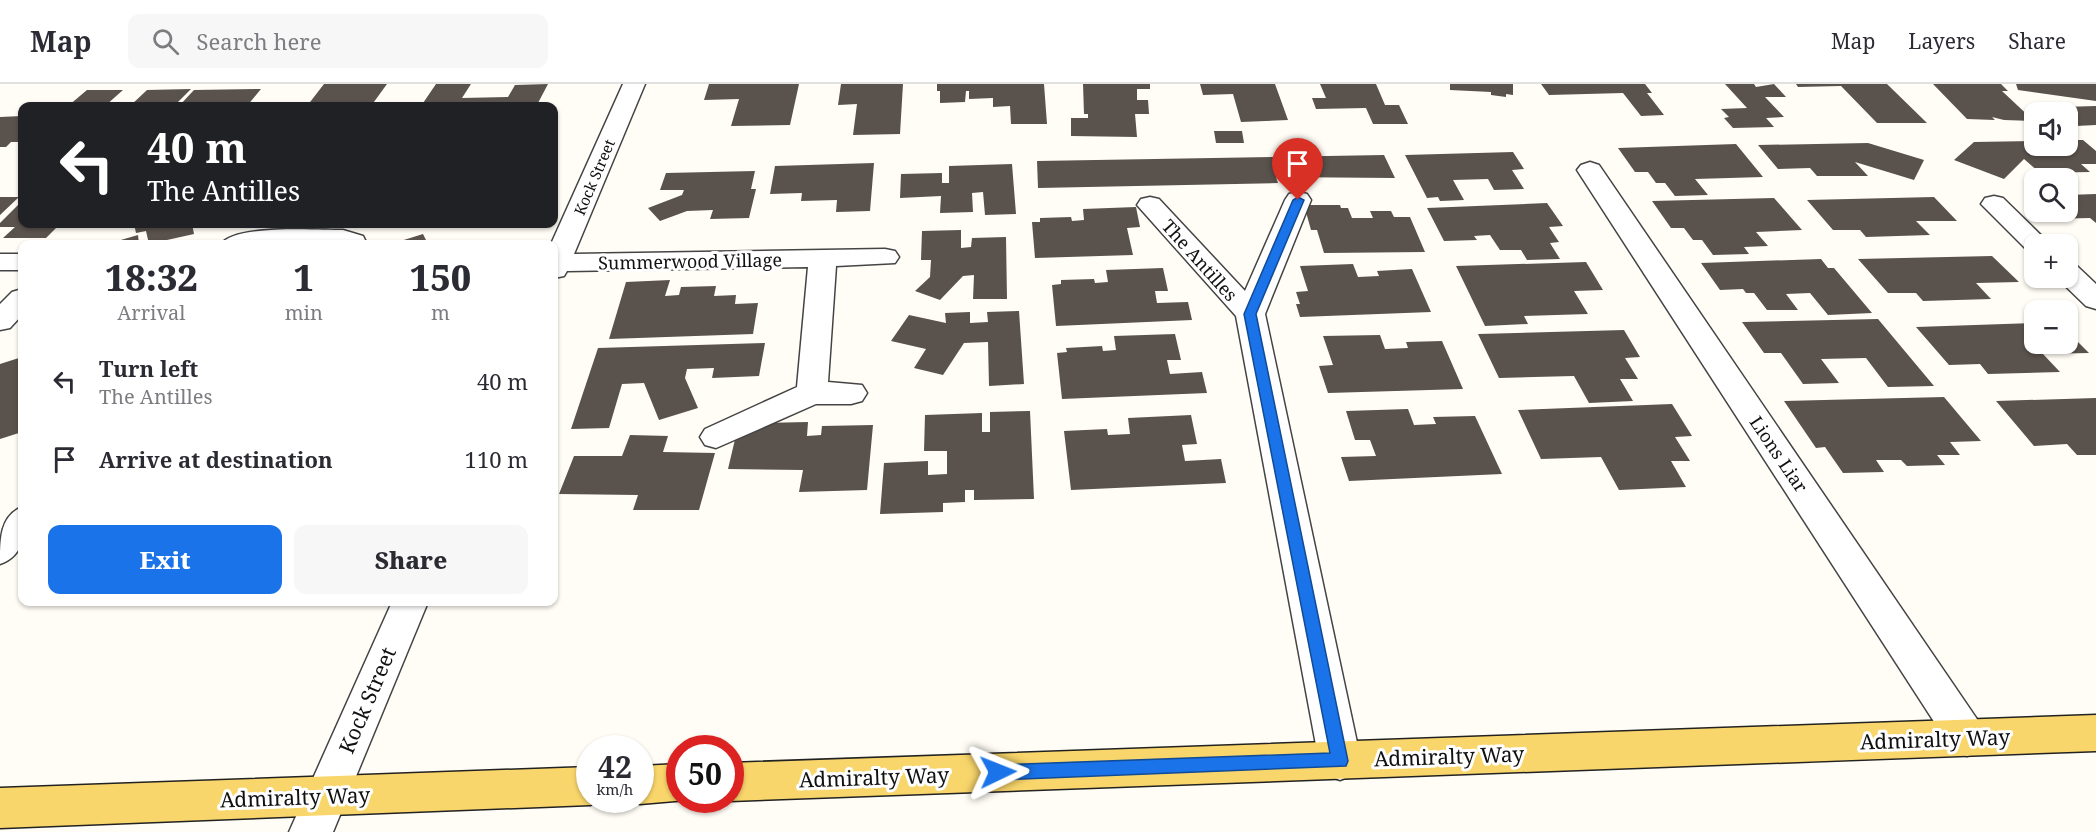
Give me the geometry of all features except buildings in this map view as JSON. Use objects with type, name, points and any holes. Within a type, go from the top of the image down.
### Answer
[{"type":"main road","name":"Admiralty Way","points":[[744,782],[2096,733]]},
{"type":"main road","name":"Admiralty Way","points":[[0,808],[319,814],[576,787]]},
{"type":"street","name":"Kock Street","points":[[558,259],[634,84]]},
{"type":"street","name":"Lions Liar","points":[[1590,170],[1967,738]]},
{"type":"street","name":"The Antilles","points":[[1250,314],[1298,200]]},
{"type":"street","points":[[1994,204],[2026,234]]},
{"type":"street","name":"The Antilles","points":[[1150,205],[1250,314],[1340,761]]},
{"type":"street","points":[[245,240],[343,238],[348,240]]},
{"type":"street","name":"Summerwood Village","points":[[558,266],[885,257]]},
{"type":"street","points":[[812,393],[823,259]]},
{"type":"street","points":[[0,262],[18,262]]},
{"type":"street","points":[[2078,283],[2096,300]]},
{"type":"street","points":[[0,321],[18,302]]},
{"type":"street","points":[[716,437],[812,393],[851,393]]},
{"type":"street","points":[[0,550],[18,525]]},
{"type":"street","name":"Kock Street","points":[[319,814],[408,606]]},
{"type":"route","points":[[998,772],[1340,761],[1326,702],[1250,314],[1298,200]]}]
